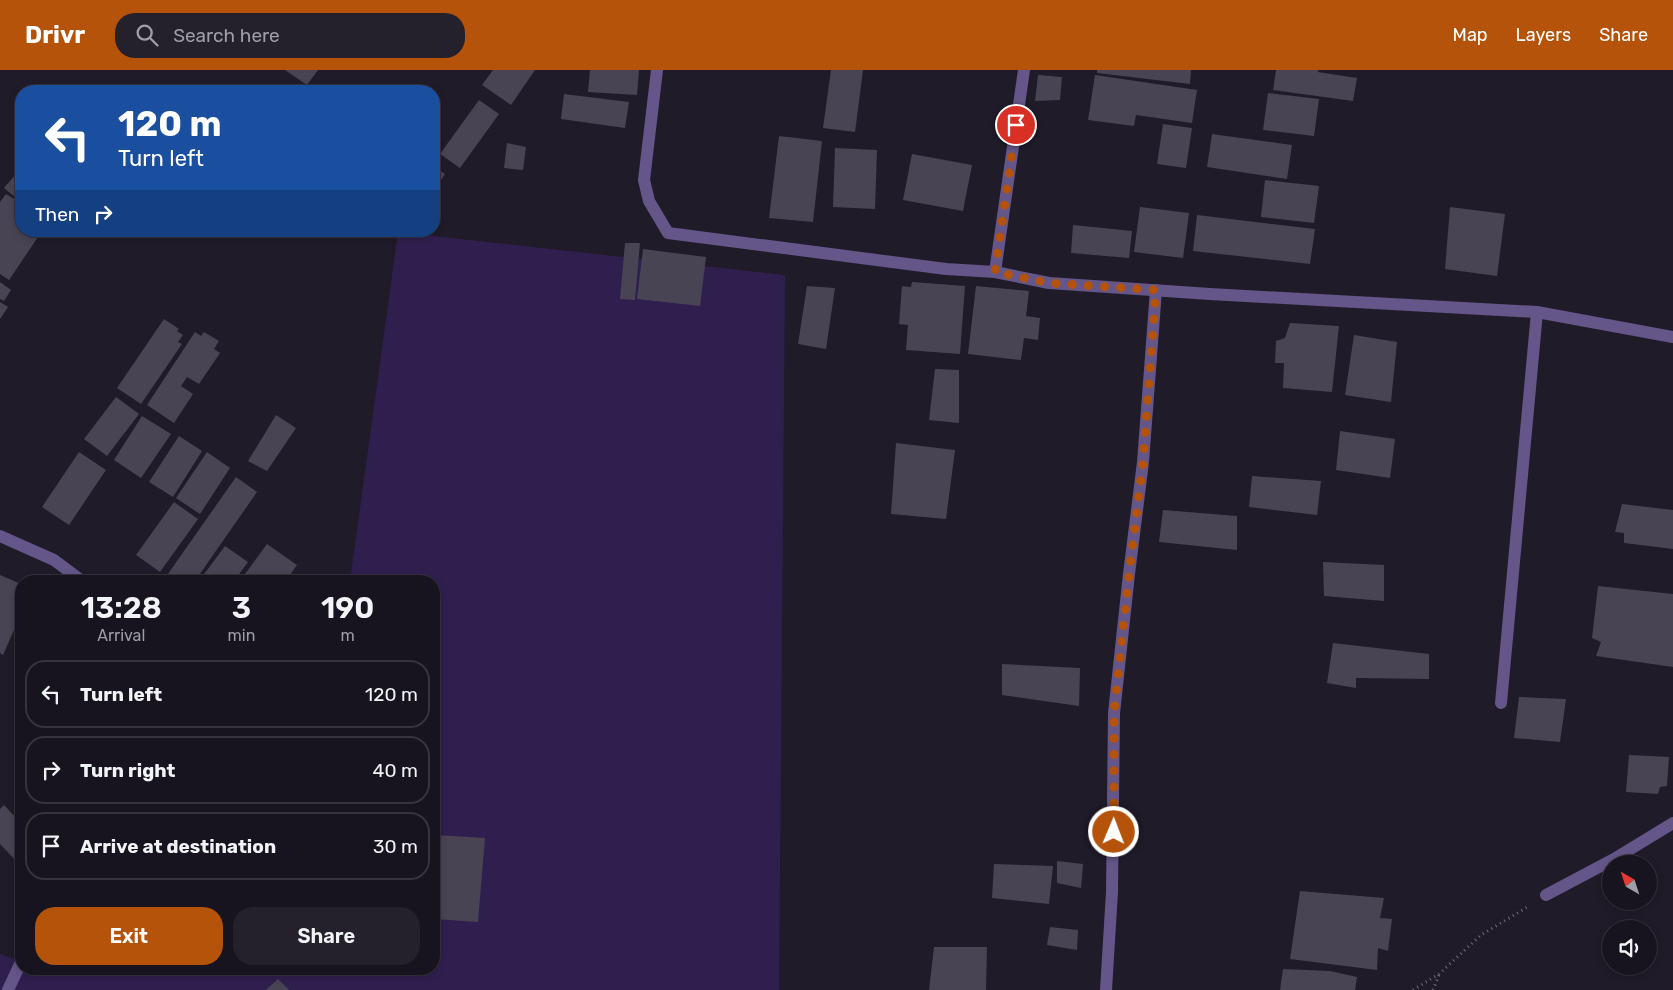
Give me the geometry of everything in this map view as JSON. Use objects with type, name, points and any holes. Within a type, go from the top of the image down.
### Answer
[{"type":"street","points":[[658,70],[644,180],[648,201],[668,233],[946,269],[995,272],[1049,283],[1537,312],[1673,337]]},
{"type":"street","points":[[995,272],[1024,70]]},
{"type":"street","points":[[1106,990],[1112,892],[1114,713],[1143,462],[1156,290]]},
{"type":"street","points":[[1501,703],[1537,312]]},
{"type":"street","points":[[0,536],[54,560],[74,575]]},
{"type":"street","points":[[1546,895],[1614,859],[1673,823]]},
{"type":"street","points":[[8,990],[15,975]]},
{"type":"path","points":[[1413,990],[1439,974],[1481,935],[1546,895]]},
{"type":"path","points":[[1433,990],[1439,974]]},
{"type":"shaded area","points":[[397,237],[440,237],[785,275],[779,990],[0,990],[0,954],[15,959],[15,975],[440,975],[440,575],[351,575]]},
{"type":"building","points":[[285,70],[318,70],[307,85]]},
{"type":"building","points":[[493,70],[535,70],[511,105],[482,85]]},
{"type":"building","points":[[590,70],[639,70],[637,95],[588,92]]},
{"type":"building","points":[[831,70],[863,70],[855,132],[823,128]]},
{"type":"building","points":[[1097,70],[1191,70],[1190,84],[1097,73]]},
{"type":"building","points":[[1276,70],[1318,70],[1318,72],[1357,78],[1353,101],[1273,90]]},
{"type":"building","points":[[1038,75],[1062,77],[1060,100],[1035,101]]},
{"type":"building","points":[[1095,75],[1197,90],[1192,123],[1136,115],[1134,126],[1088,120]]},
{"type":"building","points":[[1268,93],[1319,99],[1314,136],[1263,130]]},
{"type":"building","points":[[564,94],[629,102],[625,128],[561,119]]},
{"type":"building","points":[[479,100],[499,114],[460,168],[440,154]]},
{"type":"building","points":[[1163,124],[1192,128],[1186,168],[1157,164]]},
{"type":"building","points":[[1212,134],[1292,145],[1287,179],[1207,167]]},
{"type":"building","points":[[779,136],[822,141],[813,222],[769,218]]},
{"type":"building","points":[[507,143],[526,147],[523,170],[504,168]]},
{"type":"building","points":[[835,148],[877,150],[875,209],[833,207]]},
{"type":"building","points":[[912,154],[972,165],[963,211],[903,200]]},
{"type":"building","points":[[440,171],[445,174],[440,182]]},
{"type":"building","points":[[15,175],[15,197],[4,188]]},
{"type":"building","points":[[1265,180],[1319,186],[1314,223],[1261,217]]},
{"type":"building","points":[[6,194],[15,199],[15,237],[38,237],[9,280],[0,274],[0,202]]},
{"type":"building","points":[[1140,207],[1189,213],[1183,258],[1134,252]]},
{"type":"building","points":[[1450,207],[1505,214],[1497,276],[1445,269]]},
{"type":"building","points":[[1197,215],[1315,229],[1310,264],[1193,251]]},
{"type":"building","points":[[1073,225],[1132,231],[1129,258],[1071,253]]},
{"type":"building","points":[[625,243],[640,243],[635,300],[620,299]]},
{"type":"building","points":[[643,249],[706,257],[700,306],[637,299]]},
{"type":"building","points":[[0,282],[11,290],[4,301],[0,299]]},
{"type":"building","points":[[912,282],[965,286],[960,354],[906,350],[908,325],[899,324],[902,286],[911,287]]},
{"type":"building","points":[[807,286],[835,288],[826,349],[798,344]]},
{"type":"building","points":[[976,286],[1029,291],[1026,316],[1040,318],[1038,340],[1024,338],[1021,360],[968,354]]},
{"type":"building","points":[[0,302],[8,307],[0,319]]},
{"type":"building","points":[[164,319],[179,329],[177,331],[183,335],[178,342],[182,344],[141,404],[117,388]]},
{"type":"building","points":[[1290,323],[1339,326],[1332,392],[1283,388],[1284,363],[1275,363],[1276,341],[1285,338]]},
{"type":"building","points":[[195,332],[201,336],[204,332],[219,341],[214,349],[220,353],[199,384],[187,377],[181,386],[193,394],[174,423],[147,405]]},
{"type":"building","points":[[1354,335],[1397,342],[1391,402],[1345,395]]},
{"type":"building","points":[[935,369],[959,370],[959,423],[929,420]]},
{"type":"building","points":[[116,397],[139,414],[107,456],[84,439]]},
{"type":"building","points":[[276,415],[296,428],[267,471],[248,461]]},
{"type":"building","points":[[142,416],[171,434],[141,478],[114,460]]},
{"type":"building","points":[[1340,431],[1395,439],[1390,478],[1336,470]]},
{"type":"building","points":[[179,436],[202,451],[173,497],[149,482]]},
{"type":"building","points":[[896,443],[955,450],[946,519],[891,514]]},
{"type":"building","points":[[79,452],[106,470],[69,525],[42,507]]},
{"type":"building","points":[[207,452],[230,468],[200,514],[176,498]]},
{"type":"building","points":[[1252,476],[1321,481],[1317,515],[1249,507]]},
{"type":"building","points":[[236,477],[257,492],[199,575],[167,575]]},
{"type":"building","points":[[174,502],[198,519],[160,572],[136,555]]},
{"type":"building","points":[[1622,504],[1673,510],[1673,549],[1624,543],[1624,533],[1615,532]]},
{"type":"building","points":[[1163,510],[1237,516],[1237,550],[1159,542]]},
{"type":"building","points":[[267,544],[297,565],[290,575],[244,575]]},
{"type":"building","points":[[225,546],[248,562],[238,575],[203,575]]},
{"type":"building","points":[[1323,562],[1384,565],[1384,601],[1324,596]]},
{"type":"building","points":[[0,575],[15,581],[15,628],[3,655],[0,653]]},
{"type":"building","points":[[1598,586],[1673,594],[1673,667],[1596,656],[1601,642],[1592,638]]},
{"type":"building","points":[[1333,643],[1429,654],[1429,679],[1356,678],[1356,688],[1327,683]]},
{"type":"building","points":[[1002,664],[1080,668],[1079,706],[1002,695]]},
{"type":"building","points":[[1519,697],[1566,699],[1560,742],[1514,738]]},
{"type":"building","points":[[1629,755],[1669,757],[1667,786],[1660,787],[1658,794],[1626,792]]},
{"type":"building","points":[[4,805],[15,817],[15,860],[0,844],[0,809]]},
{"type":"building","points":[[440,835],[485,838],[478,922],[440,919]]},
{"type":"building","points":[[1057,861],[1083,864],[1081,888],[1057,883]]},
{"type":"building","points":[[994,864],[1053,866],[1049,904],[992,898]]},
{"type":"building","points":[[1300,891],[1384,898],[1380,918],[1392,919],[1388,951],[1378,948],[1377,970],[1290,959]]},
{"type":"building","points":[[1050,927],[1078,930],[1077,950],[1047,945]]},
{"type":"building","points":[[934,947],[987,947],[986,990],[929,990]]},
{"type":"building","points":[[1283,969],[1330,971],[1357,977],[1355,990],[1280,990]]},
{"type":"building","points":[[278,979],[289,990],[266,990]]},
{"type":"route","points":[[1016,125],[995,272],[1049,283],[1156,290],[1143,462],[1114,713],[1114,832]]}]
